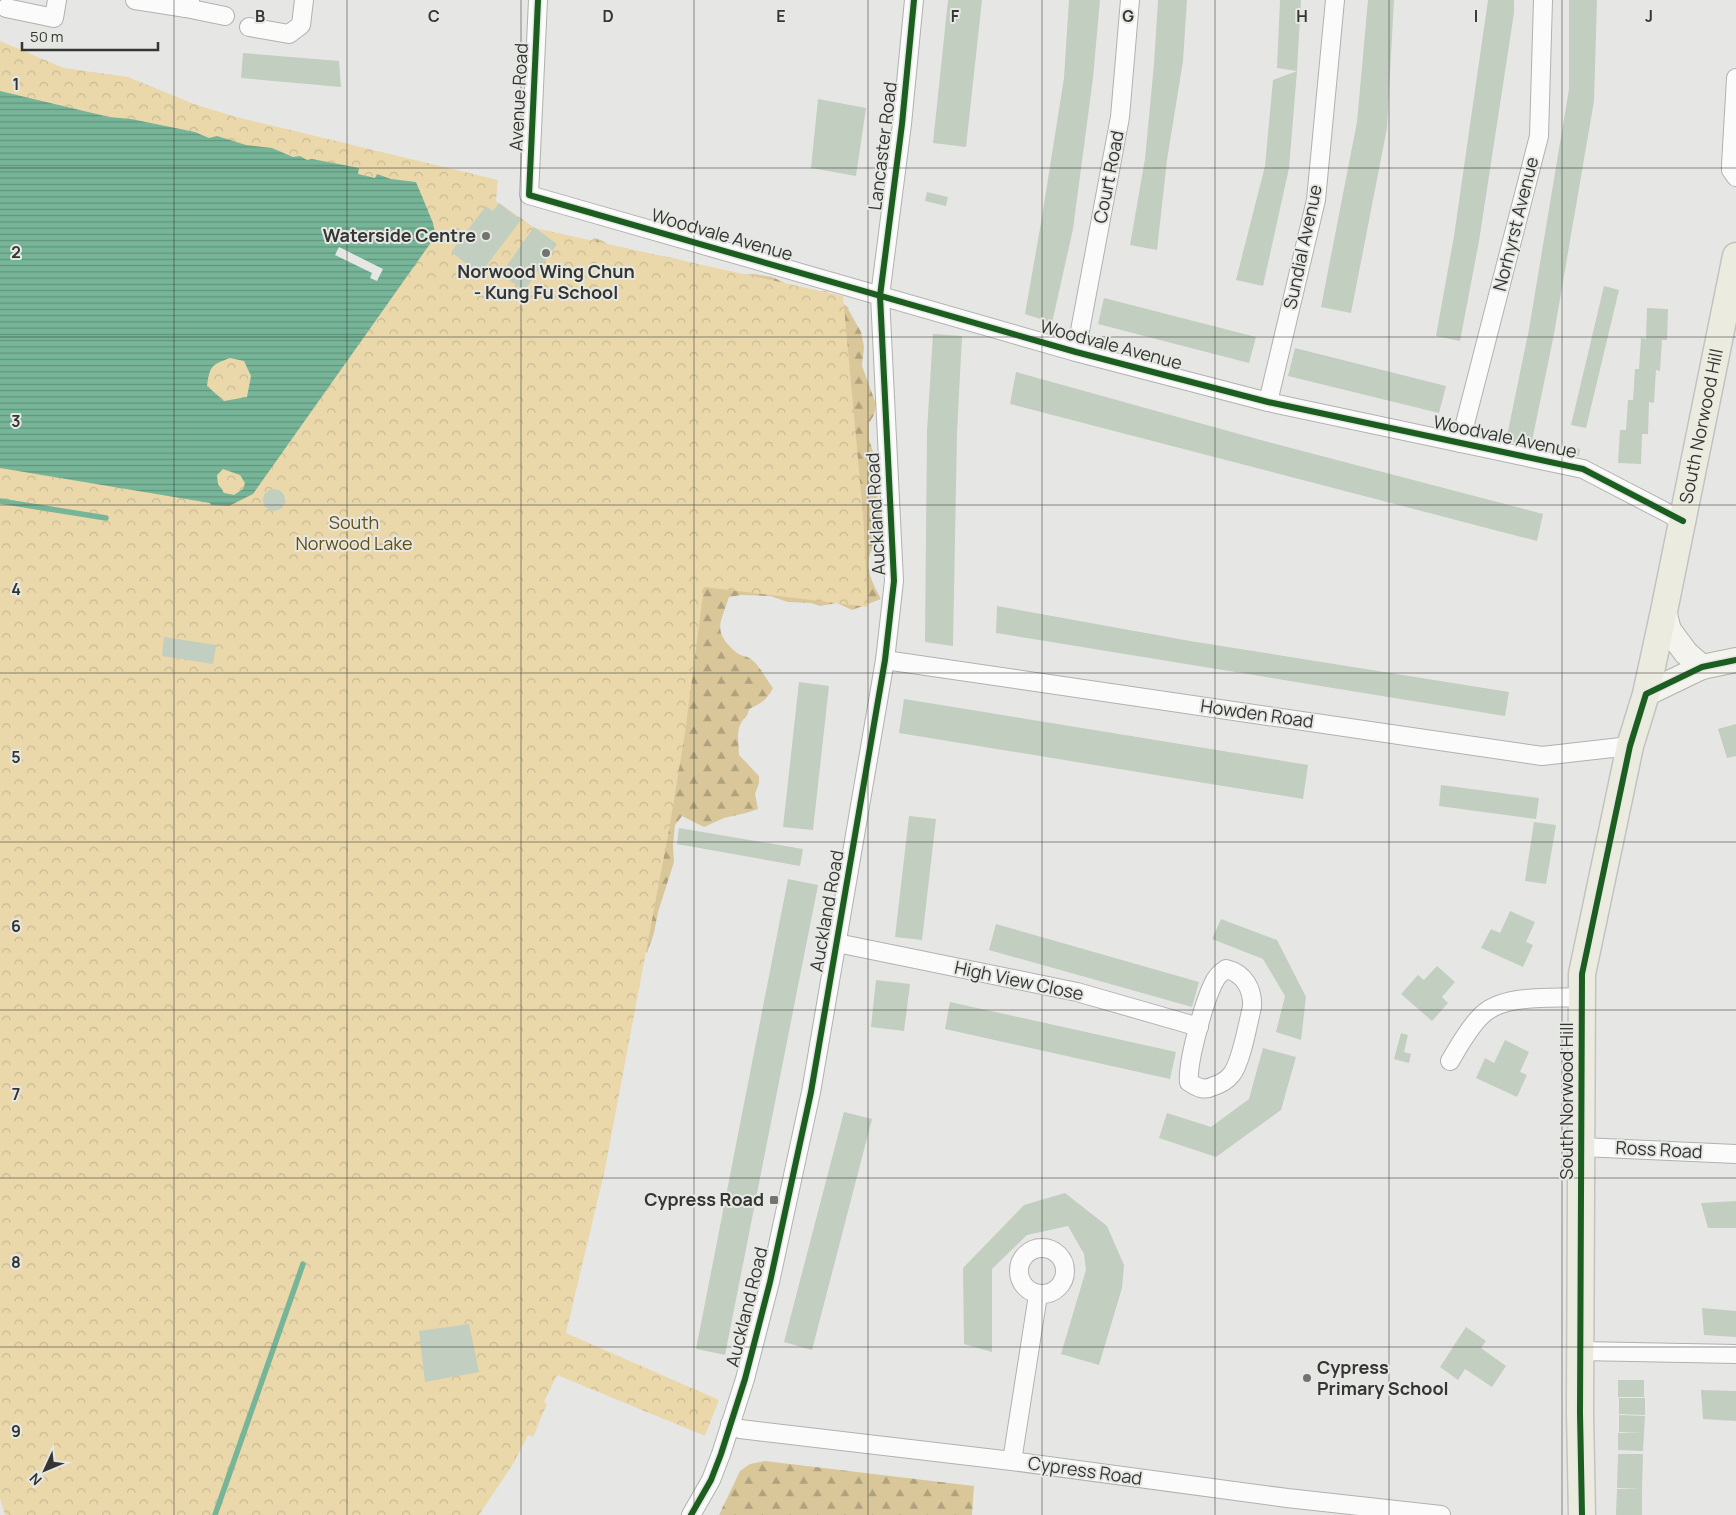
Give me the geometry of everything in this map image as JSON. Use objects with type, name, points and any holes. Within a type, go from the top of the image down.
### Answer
[{"type":"main road","name":"South Norwood Hill","points":[[1582,1515],[1580,1351],[1582,974],[1630,746],[1646,694],[1664,611],[1736,256]]},
{"type":"main road","points":[[1664,611],[1669,630],[1686,653],[1702,667]]},
{"type":"main road","points":[[1646,694],[1702,667],[1736,660]]},
{"type":"street","points":[[6,8],[54,18],[57,0]]},
{"type":"street","points":[[135,0],[188,4],[225,16]]},
{"type":"street","points":[[248,27],[289,34],[301,25],[304,0]]},
{"type":"street","name":"Avenue Road","points":[[530,195],[538,0]]},
{"type":"street","name":"Lancaster Road","points":[[880,296],[902,124],[914,0]]},
{"type":"street","name":"Court Road","points":[[1076,352],[1120,117],[1130,0]]},
{"type":"street","name":"Sundial Avenue","points":[[1268,402],[1316,200],[1334,0]]},
{"type":"street","name":"Norhyrst Avenue","points":[[1460,443],[1539,136],[1542,0]]},
{"type":"street","points":[[1736,78],[1731,165],[1731,170],[1736,177]]},
{"type":"street","name":"Woodvale Avenue","points":[[530,195],[1076,352],[1268,402],[1583,469],[1683,521]]},
{"type":"street","name":"Auckland Road","points":[[691,1515],[711,1480],[721,1454],[745,1379],[770,1282],[811,1092],[885,660],[894,581],[880,296]]},
{"type":"street","name":"Howden Road","points":[[885,660],[1542,756],[1630,746]]},
{"type":"street","name":"High View Close","points":[[837,943],[1077,992],[1199,1027]]},
{"type":"street","points":[[1226,969],[1242,977],[1249,987],[1252,1007],[1236,1066],[1231,1075],[1207,1089],[1196,1087],[1189,1082],[1188,1073],[1199,1027],[1213,984],[1219,974],[1226,969]]},
{"type":"street","points":[[1450,1061],[1481,1015],[1492,1007],[1512,1000],[1582,997]]},
{"type":"street","name":"Ross Road","points":[[1582,1147],[1736,1154]]},
{"type":"street","points":[[1012,1462],[1038,1295]]},
{"type":"street","points":[[1580,1351],[1736,1354]]},
{"type":"street","name":"Cypress Road","points":[[730,1424],[740,1429],[1287,1498],[1441,1515]]},
{"type":"green space","name":"South Norwood Lake","points":[[0,41],[64,68],[128,77],[194,104],[236,117],[498,180],[496,201],[535,228],[843,296],[863,514],[868,607],[704,587],[685,733],[669,830],[605,1169],[566,1333],[719,1400],[705,1436],[557,1375],[544,1402],[547,1404],[533,1437],[528,1435],[513,1464],[479,1515],[5,1515],[0,1499]]},
{"type":"green space","points":[[595,238],[611,247],[672,258],[738,275],[754,274],[772,277],[783,282],[792,291],[826,291],[849,308],[861,332],[864,347],[862,366],[876,404],[874,415],[869,423],[869,440],[874,454],[878,506],[885,533],[872,549],[868,564],[872,581],[881,599],[852,610],[837,603],[820,606],[811,603],[788,602],[770,596],[741,595],[729,597],[720,626],[724,639],[737,653],[754,662],[773,688],[763,701],[749,709],[739,730],[739,755],[759,776],[759,783],[755,794],[758,809],[724,818],[704,827],[682,816],[675,825],[674,862],[647,953],[641,945],[588,242]]},
{"type":"green space","points":[[765,1461],[974,1486],[972,1515],[719,1515],[740,1471],[750,1464]]},
{"type":"shaded area","name":"South Norwood Lake","points":[[0,91],[109,117],[131,119],[195,132],[209,138],[217,136],[246,145],[272,148],[293,157],[300,156],[307,160],[312,159],[359,168],[358,174],[375,178],[377,174],[391,179],[416,182],[433,223],[435,233],[432,241],[253,494],[229,506],[211,505],[210,503],[0,468]],"holes":[[[230,358],[244,361],[251,376],[247,397],[224,401],[207,386],[212,367]],[[223,469],[240,475],[245,483],[243,489],[234,495],[224,493],[218,484],[217,475]]]},
{"type":"pier","points":[[339,247],[383,269],[377,281],[370,278],[372,273],[335,255]]},
{"type":"building","points":[[948,0],[982,0],[966,147],[933,143]]},
{"type":"building","points":[[1069,0],[1100,0],[1093,78],[1073,229],[1052,323],[1025,314],[1064,78]]},
{"type":"building","points":[[1158,0],[1187,0],[1183,61],[1167,160],[1157,250],[1130,245],[1145,159]]},
{"type":"building","points":[[1280,0],[1301,0],[1297,71],[1277,68]]},
{"type":"building","points":[[1368,0],[1394,0],[1387,128],[1351,313],[1321,307],[1357,122]]},
{"type":"building","points":[[1488,0],[1514,0],[1514,13],[1479,241],[1460,341],[1436,336],[1454,236]]},
{"type":"building","points":[[1569,0],[1597,0],[1594,101],[1554,334],[1531,446],[1506,441],[1529,329],[1569,89]]},
{"type":"building","points":[[243,53],[339,61],[341,87],[241,78]]},
{"type":"building","points":[[1297,71],[1289,168],[1263,286],[1236,280],[1265,166],[1273,80]]},
{"type":"building","points":[[818,99],[866,108],[856,176],[811,168]]},
{"type":"building","points":[[927,192],[948,197],[946,206],[925,201]]},
{"type":"building","name":"Waterside Centre","points":[[499,203],[521,220],[480,274],[451,252],[486,206],[493,211]]},
{"type":"building","points":[[534,227],[557,244],[524,291],[501,274]]},
{"type":"building","points":[[1604,286],[1619,290],[1586,428],[1571,425]]},
{"type":"building","points":[[1104,298],[1256,337],[1249,363],[1098,324]]},
{"type":"building","points":[[1647,308],[1668,309],[1667,340],[1662,340],[1660,371],[1656,370],[1654,403],[1649,402],[1648,434],[1642,434],[1641,464],[1618,463],[1620,430],[1626,430],[1628,400],[1633,400],[1635,369],[1639,369],[1641,338],[1646,339]]},
{"type":"building","points":[[933,334],[962,336],[957,433],[953,646],[925,642],[927,431]]},
{"type":"building","points":[[1295,348],[1446,386],[1439,413],[1288,376]]},
{"type":"building","points":[[1016,372],[1257,439],[1543,514],[1537,541],[1010,404]]},
{"type":"building","points":[[1566,446],[1580,449],[1579,456],[1564,453]]},
{"type":"building","points":[[274,489],[282,492],[285,500],[282,508],[274,511],[266,508],[263,500],[266,492]]},
{"type":"building","points":[[997,606],[1190,641],[1509,692],[1505,716],[996,633]]},
{"type":"building","points":[[164,637],[216,645],[213,664],[162,656]]},
{"type":"building","points":[[799,682],[829,686],[813,830],[783,827]]},
{"type":"building","points":[[904,699],[1308,765],[1303,799],[899,733]]},
{"type":"building","points":[[1736,724],[1736,756],[1727,758],[1718,729]]},
{"type":"building","points":[[1441,785],[1539,798],[1536,819],[1439,806]]},
{"type":"building","points":[[909,816],[936,819],[922,940],[895,937]]},
{"type":"building","points":[[1534,822],[1556,825],[1546,884],[1525,881]]},
{"type":"building","points":[[679,828],[803,849],[800,866],[677,844]]},
{"type":"building","points":[[788,879],[818,885],[725,1355],[696,1349]]},
{"type":"building","points":[[1510,911],[1535,922],[1526,942],[1533,945],[1523,967],[1481,948],[1491,929],[1500,933]]},
{"type":"building","points":[[1221,919],[1277,940],[1306,997],[1301,1040],[1276,1032],[1285,996],[1263,959],[1212,939]]},
{"type":"building","points":[[996,924],[1199,982],[1192,1007],[989,950]]},
{"type":"building","points":[[1437,966],[1455,982],[1442,997],[1448,1003],[1432,1021],[1401,994],[1418,975],[1424,980]]},
{"type":"building","points":[[876,980],[910,984],[904,1031],[871,1027]]},
{"type":"building","points":[[950,1002],[1176,1052],[1170,1079],[945,1029]]},
{"type":"building","points":[[1401,1033],[1408,1035],[1404,1052],[1411,1054],[1409,1063],[1394,1059]]},
{"type":"building","points":[[1505,1040],[1529,1052],[1520,1072],[1527,1075],[1517,1097],[1476,1078],[1485,1058],[1494,1063]]},
{"type":"building","points":[[1263,1048],[1296,1057],[1281,1110],[1216,1157],[1159,1138],[1167,1113],[1211,1127],[1249,1099]]},
{"type":"building","points":[[844,1112],[872,1119],[812,1350],[784,1342]]},
{"type":"building","points":[[1065,1193],[1107,1226],[1124,1265],[1122,1288],[1099,1365],[1061,1354],[1086,1270],[1084,1254],[1068,1226],[1027,1235],[992,1269],[992,1352],[964,1344],[963,1268],[1024,1205]]},
{"type":"building","points":[[1736,1201],[1736,1228],[1708,1228],[1701,1203]]},
{"type":"building","points":[[1702,1308],[1736,1311],[1736,1337],[1704,1335]]},
{"type":"building","points":[[469,1324],[479,1372],[425,1382],[419,1331]]},
{"type":"building","points":[[1466,1327],[1486,1341],[1481,1348],[1506,1366],[1492,1387],[1465,1369],[1458,1380],[1440,1367]]},
{"type":"building","points":[[1618,1380],[1644,1380],[1644,1397],[1618,1397]]},
{"type":"building","points":[[1701,1390],[1736,1391],[1736,1421],[1703,1419]]},
{"type":"building","points":[[1619,1398],[1645,1398],[1645,1415],[1619,1414]]},
{"type":"building","points":[[1619,1415],[1645,1416],[1644,1433],[1619,1432]]},
{"type":"building","points":[[1618,1433],[1644,1433],[1643,1451],[1618,1450]]},
{"type":"building","points":[[1618,1454],[1643,1454],[1642,1489],[1617,1488]]},
{"type":"building","points":[[1617,1489],[1642,1489],[1642,1515],[1616,1515]]},
{"type":"waterway","points":[[0,501],[106,518]]},
{"type":"waterway","points":[[215,1515],[303,1264]]},
{"type":"cycle path","points":[[538,0],[529,195],[1076,352],[1268,402],[1583,469],[1683,521]]},
{"type":"cycle path","points":[[691,1515],[711,1480],[721,1454],[745,1379],[770,1282],[811,1092],[885,660],[894,581],[880,296],[902,124],[914,0]]},
{"type":"cycle path","points":[[1582,1515],[1580,1413],[1582,974],[1630,746],[1646,694],[1702,667],[1736,660]]},
{"type":"place","name":"Waterside Centre","points":[[486,236]]},
{"type":"place","name":"Norwood Wing Chun - Kung Fu School","points":[[546,253]]},
{"type":"place","name":"Cypress Road","points":[[774,1200]]},
{"type":"place","name":"Cypress Primary School","points":[[1307,1378]]}]
